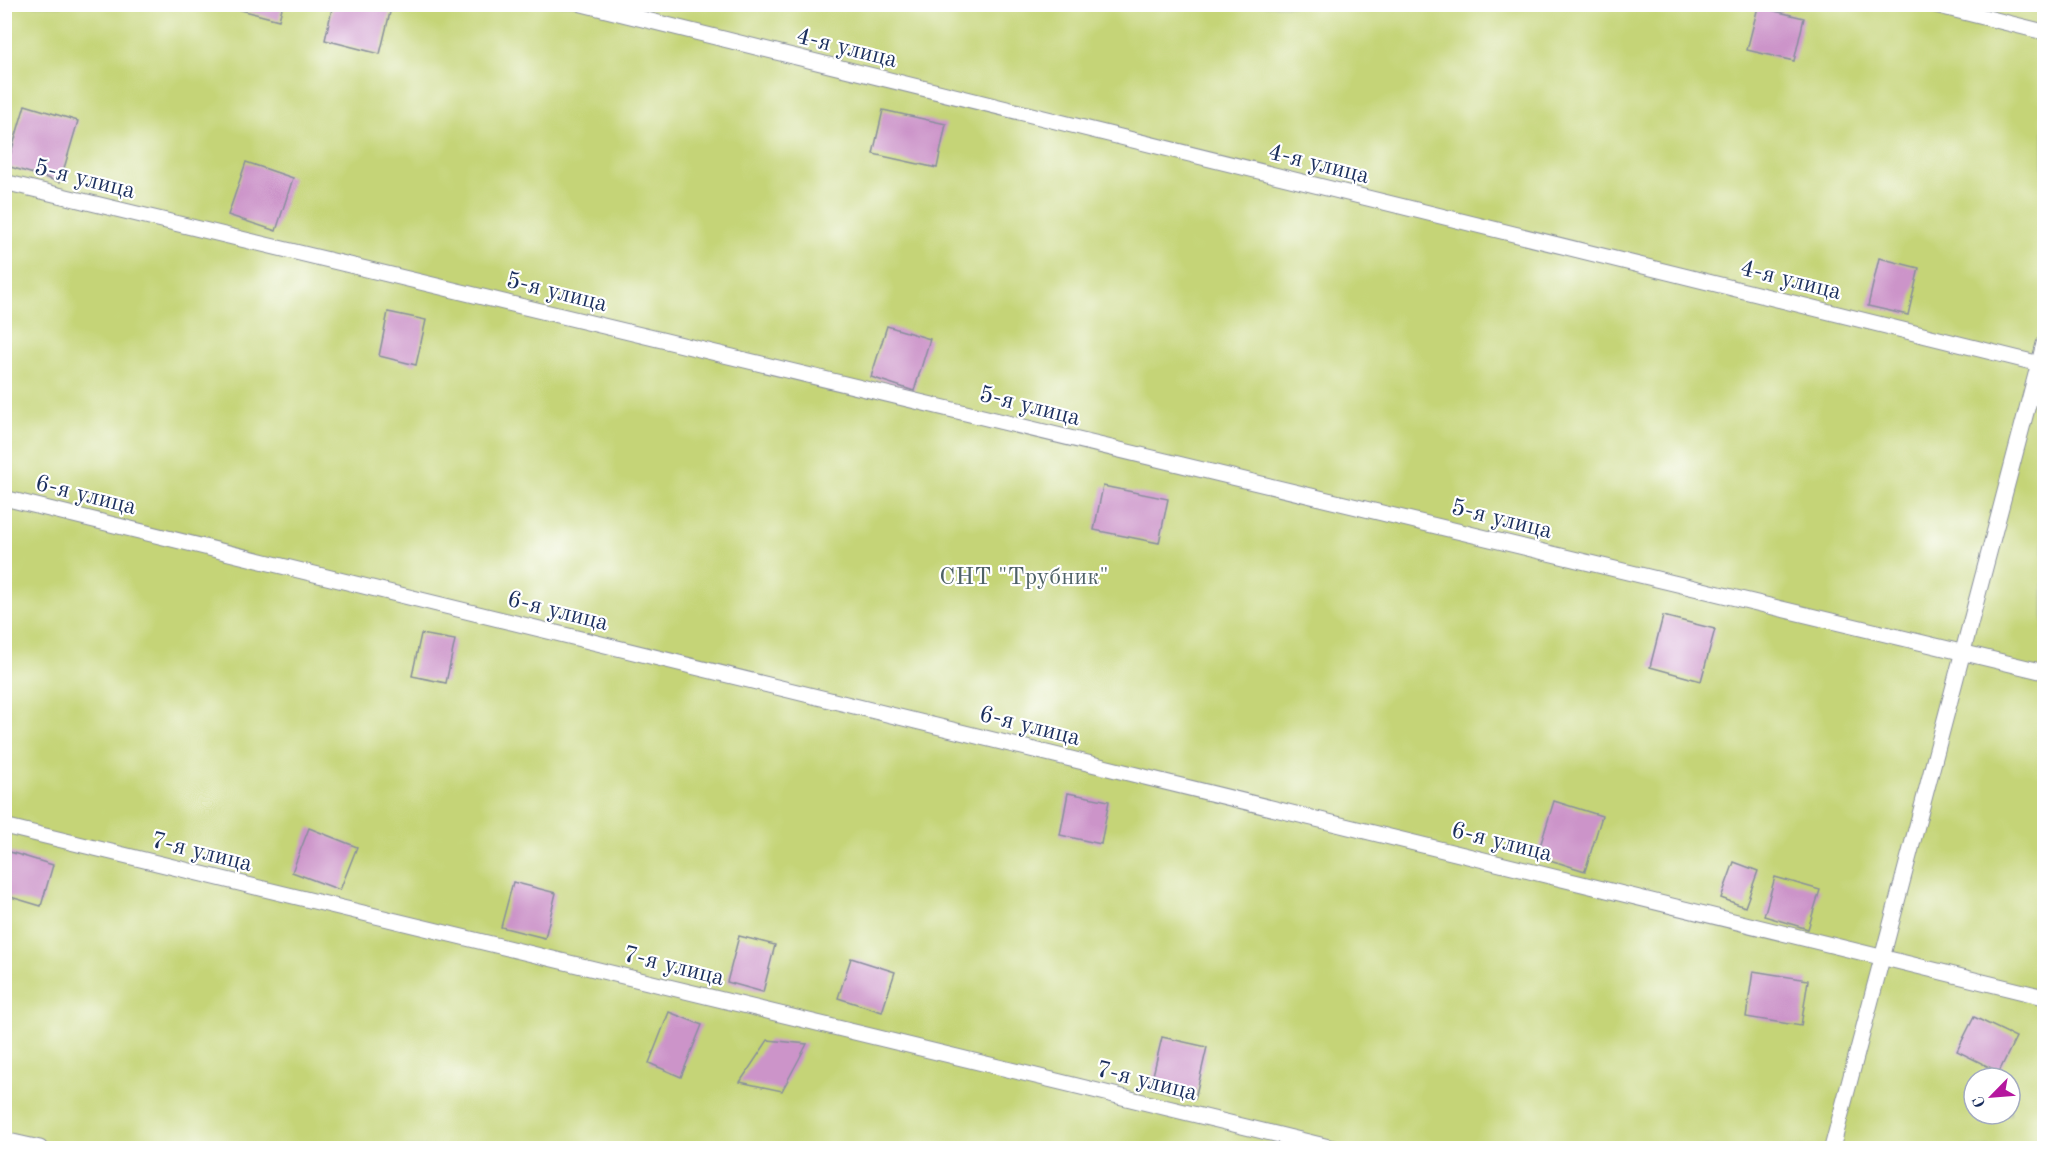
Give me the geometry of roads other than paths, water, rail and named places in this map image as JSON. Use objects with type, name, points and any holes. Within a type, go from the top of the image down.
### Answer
[{"type":"lane","name":"4-я улица","points":[[582,4],[2042,364]]},
{"type":"lane","points":[[1931,4],[2044,32]]},
{"type":"lane","name":"5-я улица","points":[[4,182],[2044,672]]},
{"type":"lane","points":[[1832,1149],[1963,652],[2042,364],[2044,344]]},
{"type":"lane","name":"6-я улица","points":[[4,498],[2044,997]]},
{"type":"lane","name":"7-я улица","points":[[4,826],[1334,1149]]},
{"type":"lane","points":[[4,1140],[40,1149]]},
{"type":"park label","name":"СНТ \"Трубник\"","points":[[1024,576]]}]
